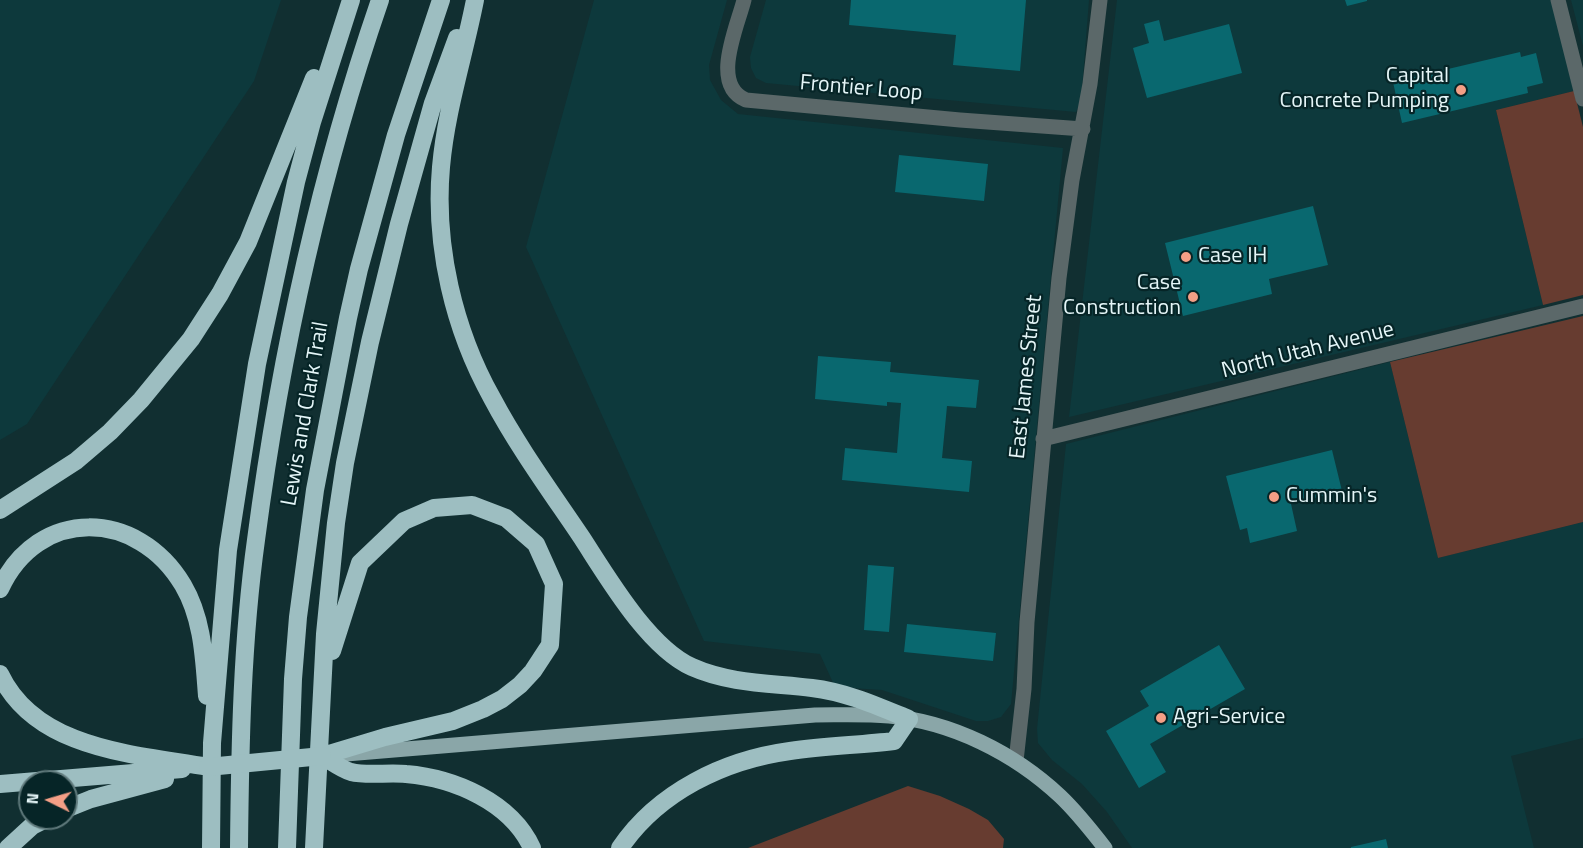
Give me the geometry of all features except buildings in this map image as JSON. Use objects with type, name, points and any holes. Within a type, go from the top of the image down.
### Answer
[{"type":"highway","points":[[0,510],[76,460],[110,432],[141,400],[191,339],[220,294],[248,242],[321,62],[350,0]]},
{"type":"highway","points":[[211,848],[212,743],[228,550],[257,364],[296,182],[350,0]]},
{"type":"highway","name":"Lewis and Clark Trail","points":[[239,848],[248,625],[256,541],[275,422],[300,291],[323,191],[348,98],[380,0]]},
{"type":"highway","name":"Lewis and Clark Trail","points":[[287,848],[296,637],[315,490],[359,269],[396,135],[441,0]]},
{"type":"highway","points":[[314,848],[325,634],[336,523],[347,453],[370,342],[419,150],[433,104],[473,0]]},
{"type":"highway","points":[[473,0],[465,50],[447,116],[440,192],[444,256],[454,305],[476,366],[492,398],[596,560],[631,610],[655,639],[673,655],[692,667],[718,675],[745,682],[841,693],[909,719],[894,741],[788,751],[738,763],[713,772],[665,801],[645,818],[620,848]]},
{"type":"highway","points":[[0,784],[322,756],[385,744],[477,712],[502,699],[520,685],[533,671],[550,645],[554,584],[536,544],[506,518],[471,505],[434,508],[404,521],[360,563],[334,640],[323,691]]},
{"type":"highway","points":[[0,589],[11,568],[20,558],[41,540],[57,533],[92,527],[107,528],[128,534],[146,544],[159,554],[176,574],[194,608],[202,639],[212,743]]},
{"type":"highway","points":[[0,674],[21,705],[50,727],[156,770]]},
{"type":"highway","points":[[322,756],[350,772],[382,772],[431,777],[445,781],[479,796],[507,815],[532,848]]},
{"type":"highway","points":[[78,804],[156,770]]},
{"type":"highway","points":[[206,848],[211,818]]},
{"type":"highway","points":[[314,828],[321,848]]},
{"type":"highway","points":[[8,848],[28,830]]},
{"type":"main road","points":[[385,744],[815,715],[862,714],[909,719],[966,736],[1016,761],[1062,797],[1105,848]]},
{"type":"street","name":"Frontier Loop","points":[[744,0],[727,74],[733,92],[746,100],[1083,129]]},
{"type":"street","name":"East James Street","points":[[1016,761],[1024,689],[1027,622],[1043,439],[1067,216],[1090,84],[1100,0]]},
{"type":"street","points":[[1558,0],[1583,99]]},
{"type":"street","name":"North Utah Avenue","points":[[1043,439],[1583,306]]},
{"type":"shaded area","points":[[0,0],[281,0],[254,81],[27,424],[0,440]]},
{"type":"shaded area","points":[[594,0],[727,0],[709,65],[710,80],[721,100],[738,114],[1063,148],[1011,704],[1001,717],[988,721],[976,721],[882,690],[835,687],[820,654],[704,641],[526,247]]},
{"type":"shaded area","points":[[766,0],[1089,0],[1081,101],[1076,112],[766,83],[756,78],[751,68],[750,57]]},
{"type":"shaded area","points":[[1117,0],[1552,0],[1574,91],[1496,110],[1543,305],[1069,417]]},
{"type":"shaded area","points":[[1571,0],[1583,0],[1583,46]]},
{"type":"shaded area","points":[[1574,91],[1583,127],[1583,295],[1543,305],[1496,110]]},
{"type":"shaded area","points":[[1583,316],[1583,522],[1438,558],[1390,362]]},
{"type":"shaded area","points":[[1390,362],[1438,558],[1583,522],[1583,738],[1511,756],[1534,848],[1132,848],[1107,812],[1082,784],[1052,760],[1038,743],[1037,729],[1066,444]]},
{"type":"shaded area","points":[[908,786],[940,796],[988,820],[1004,839],[1003,848],[748,848]]},
{"type":"place","name":"Capital Concrete Pumping","points":[[1461,90]]},
{"type":"place","name":"Case IH","points":[[1186,257]]},
{"type":"place","name":"Case Construction","points":[[1193,297]]},
{"type":"place","name":"Cummin's","points":[[1274,497]]},
{"type":"place","name":"Agri-Service","points":[[1161,718]]}]
